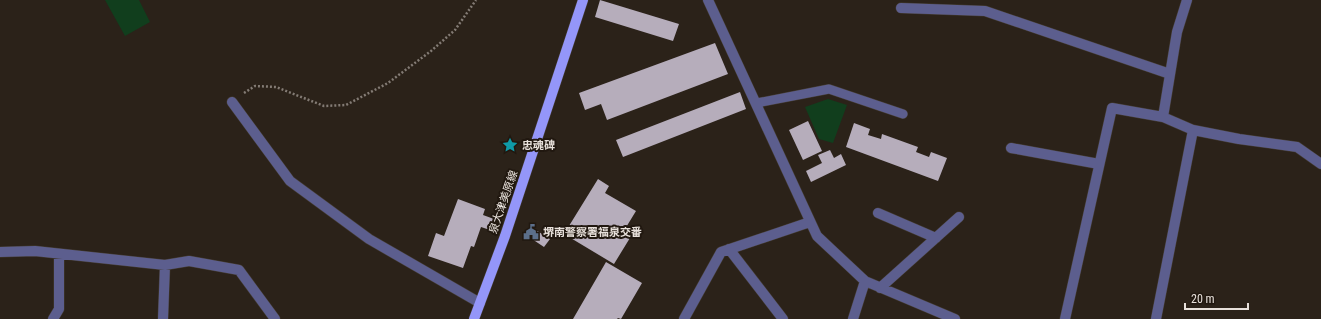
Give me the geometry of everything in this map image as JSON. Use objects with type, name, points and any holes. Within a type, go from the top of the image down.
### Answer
[{"type":"main road","name":"泉大津美原線","points":[[474,319],[505,236],[583,0]]},
{"type":"street","points":[[708,0],[817,236],[865,281],[955,319]]},
{"type":"street","points":[[1163,117],[1177,32],[1187,0]]},
{"type":"street","points":[[901,8],[985,11],[1170,74]]},
{"type":"street","points":[[232,102],[290,181],[369,239],[480,303]]},
{"type":"street","points":[[1065,319],[1112,108],[1163,117],[1193,130],[1239,139],[1297,146],[1321,164]]},
{"type":"street","points":[[1156,319],[1193,130]]},
{"type":"street","points":[[1011,148],[1099,164]]},
{"type":"street","points":[[878,213],[936,238]]},
{"type":"street","points":[[880,288],[959,217]]},
{"type":"street","points":[[684,319],[721,252],[810,222]]},
{"type":"street","points":[[729,249],[783,319]]},
{"type":"street","points":[[0,252],[35,251],[165,265],[189,261],[239,270],[275,319]]},
{"type":"street","points":[[53,319],[59,309],[59,254]]},
{"type":"street","points":[[163,319],[165,265]]},
{"type":"street","points":[[853,319],[865,281]]},
{"type":"lane","points":[[757,104],[829,89],[903,114]]},
{"type":"path","points":[[232,102],[254,86],[276,88],[324,106],[346,105],[388,83],[431,51],[455,30],[476,0]]},
{"type":"green space","points":[[105,0],[139,0],[150,22],[125,36]]},
{"type":"green space","points":[[828,99],[847,105],[833,143],[819,139],[805,107]]},
{"type":"building","points":[[600,0],[679,24],[673,41],[595,17]]},
{"type":"building","points":[[715,43],[728,74],[607,120],[601,104],[585,110],[579,93]]},
{"type":"building","points":[[740,92],[746,109],[623,157],[616,140]]},
{"type":"building","points":[[808,121],[822,151],[803,160],[789,130]]},
{"type":"building","points":[[854,123],[870,129],[868,135],[881,139],[882,134],[918,147],[916,152],[929,157],[931,152],[947,158],[938,181],[846,147]]},
{"type":"building","points":[[830,150],[834,158],[841,154],[846,165],[811,182],[806,171],[822,163],[818,155]]},
{"type":"building","points":[[598,179],[609,186],[605,193],[636,211],[625,229],[633,233],[614,264],[564,234]]},
{"type":"building","points":[[458,199],[485,209],[483,215],[494,219],[490,230],[481,227],[474,247],[471,246],[463,268],[428,256],[436,233],[444,236]]},
{"type":"building","points":[[531,227],[550,239],[544,247],[526,235]]},
{"type":"building","points":[[606,262],[642,283],[621,319],[573,319]]},
{"type":"place","name":"忠魂碑","points":[[510,145]]},
{"type":"place","name":"堺南警察署福泉交番","points":[[531,232]]}]
